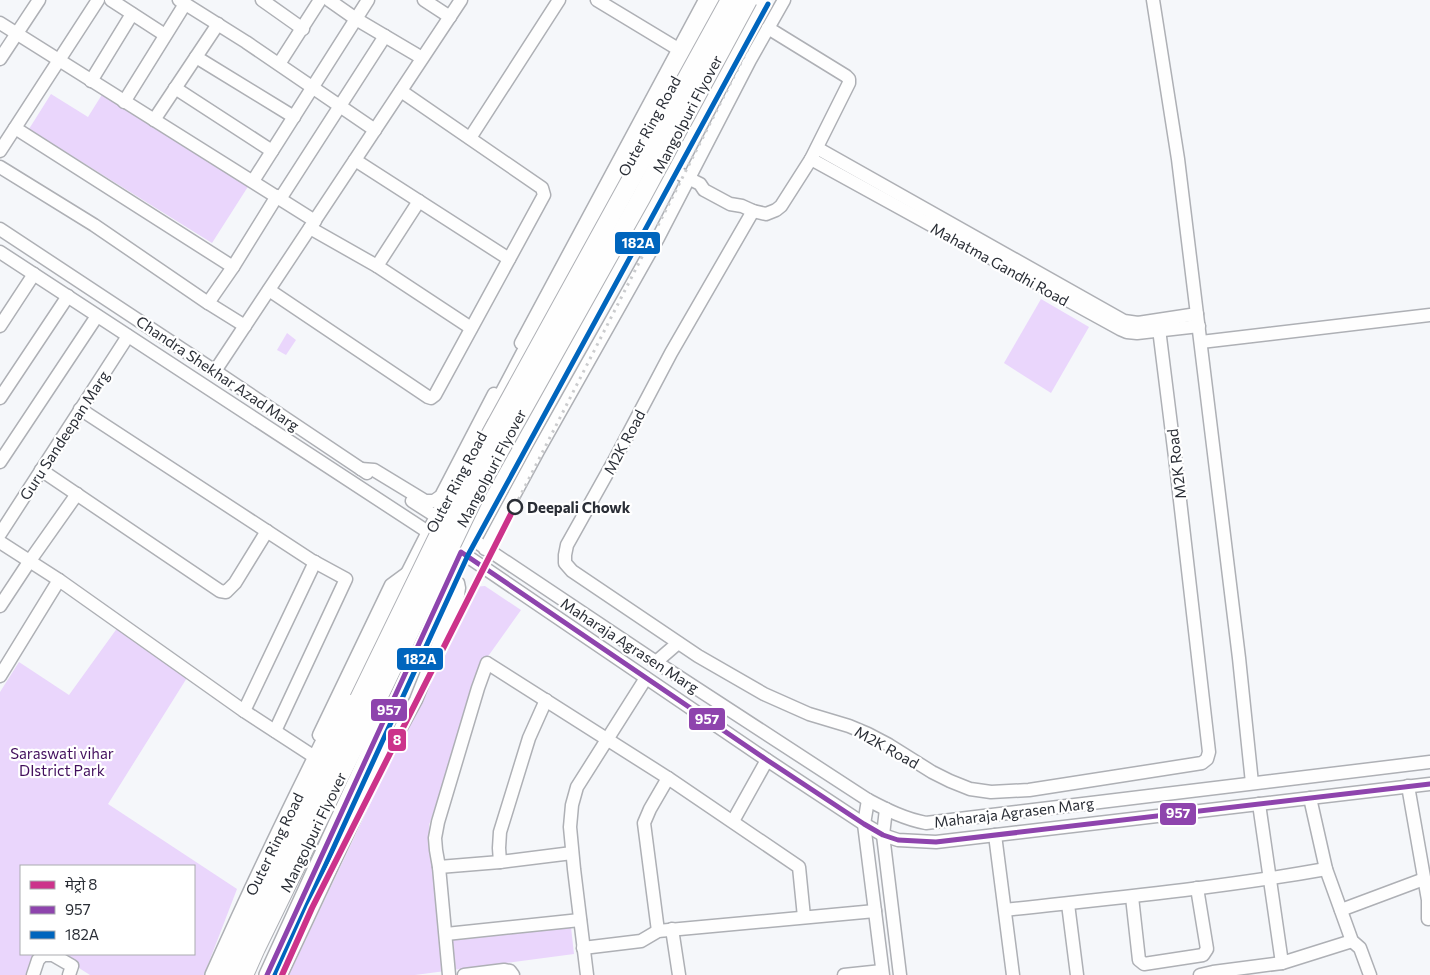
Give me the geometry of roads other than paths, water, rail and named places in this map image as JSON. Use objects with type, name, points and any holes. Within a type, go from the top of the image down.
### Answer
[{"type":"highway","name":"Mangolpuri Flyover","points":[[229,975],[254,918],[465,481],[730,0]]},
{"type":"highway","name":"Mangolpuri Flyover","points":[[244,975],[478,489],[642,198],[748,0]]},
{"type":"main road","name":"Outer Ring Road","points":[[214,975],[252,887],[428,532],[719,0]]},
{"type":"main road","points":[[266,975],[468,537],[761,0]]},
{"type":"main road","points":[[527,349],[560,367]]},
{"type":"main road","points":[[387,617],[389,626],[402,637],[412,638],[422,634]]},
{"type":"street","points":[[0,59],[39,0]]},
{"type":"street","points":[[0,151],[98,0]]},
{"type":"street","points":[[111,0],[166,35]]},
{"type":"street","points":[[262,0],[303,28]]},
{"type":"street","points":[[279,64],[320,0]]},
{"type":"street","points":[[329,0],[356,19],[422,58]]},
{"type":"street","points":[[253,181],[368,0]]},
{"type":"street","points":[[424,0],[450,17]]},
{"type":"street","points":[[215,371],[461,0]]},
{"type":"street","points":[[470,138],[559,0]]},
{"type":"street","points":[[597,0],[678,49]]},
{"type":"street","points":[[485,549],[658,238],[694,182],[750,60],[784,0]]},
{"type":"street","points":[[1153,0],[1178,159],[1239,658],[1252,783]]},
{"type":"street","points":[[361,469],[374,470],[425,501],[434,501],[441,496],[702,1]]},
{"type":"street","points":[[124,102],[166,35],[182,2],[279,64],[375,130]]},
{"type":"street","points":[[91,81],[132,14]]},
{"type":"street","points":[[0,23],[58,61],[253,181],[279,198],[312,224],[471,328]]},
{"type":"street","points":[[154,120],[218,24]]},
{"type":"street","points":[[668,168],[730,204],[766,214],[780,206],[814,154],[849,83],[849,79],[768,28]]},
{"type":"street","points":[[208,303],[385,36]]},
{"type":"street","points":[[196,57],[294,117]]},
{"type":"street","points":[[175,88],[272,151]]},
{"type":"street","points":[[269,290],[431,398],[435,395],[510,259],[544,195],[544,191],[401,91]]},
{"type":"street","points":[[15,128],[233,266]]},
{"type":"street","name":"Mahatma Gandhi Road","points":[[814,154],[1120,329],[1137,333],[1159,326],[1198,320]]},
{"type":"street","points":[[355,160],[510,259]]},
{"type":"street","points":[[0,167],[94,225],[245,326]]},
{"type":"street","points":[[377,266],[419,201]]},
{"type":"street","name":"M2K Road","points":[[748,208],[614,462],[567,545],[566,563],[572,571],[678,643],[764,694],[809,714],[868,734],[932,772],[970,789],[991,792],[1039,788],[1202,763],[1207,759],[1209,752],[1159,326]]},
{"type":"street","name":"Chandra Shekhar Azad Marg","points":[[0,229],[361,469],[437,517]]},
{"type":"street","name":"Chandra Shekhar Azad Marg","points":[[0,252],[428,532]]},
{"type":"street","points":[[0,326],[34,274]]},
{"type":"street","points":[[0,398],[68,296]]},
{"type":"street","points":[[1201,342],[1430,315]]},
{"type":"street","points":[[0,462],[97,316]]},
{"type":"street","name":"Guru Sandeepan Marg","points":[[0,534],[128,336]]},
{"type":"street","points":[[80,409],[315,562],[346,579],[274,731]]},
{"type":"street","points":[[41,470],[220,591],[226,592],[235,583],[267,531]]},
{"type":"street","points":[[365,491],[375,478]]},
{"type":"street","points":[[0,606],[77,494]]},
{"type":"street","name":"Maharaja Agrasen Marg","points":[[468,537],[868,800],[903,817],[926,823],[1430,762]]},
{"type":"street","points":[[0,542],[59,580],[244,711],[310,754]]},
{"type":"street","name":"Maharaja Agrasen Marg","points":[[461,552],[864,824],[883,835],[898,840],[936,842],[1430,784]]},
{"type":"street","points":[[244,711],[315,562]]},
{"type":"street","points":[[208,975],[310,754],[391,585],[410,571]]},
{"type":"street","points":[[282,975],[373,779],[416,700],[458,596],[458,582],[449,578]]},
{"type":"street","points":[[0,676],[59,580]]},
{"type":"street","points":[[559,619],[569,604]]},
{"type":"street","points":[[656,662],[678,643]]},
{"type":"street","points":[[449,975],[435,838],[438,822],[487,663],[668,778],[799,867],[804,917]]},
{"type":"street","points":[[587,975],[572,853],[570,827],[572,805],[577,788],[646,678]]},
{"type":"street","points":[[500,862],[500,832],[529,738],[546,700]]},
{"type":"street","points":[[732,821],[767,760]]},
{"type":"street","points":[[658,931],[644,823],[668,778]]},
{"type":"street","points":[[1408,786],[1429,899],[1428,920]]},
{"type":"street","points":[[990,815],[991,792]]},
{"type":"street","points":[[1310,798],[1326,869],[1352,942],[1360,948],[1370,975]]},
{"type":"street","points":[[844,975],[882,973],[864,824],[868,800]]},
{"type":"street","points":[[1259,804],[1282,963]]},
{"type":"street","points":[[886,810],[883,835],[900,975]]},
{"type":"street","points":[[995,835],[1013,975]]},
{"type":"street","points":[[439,867],[572,853]]},
{"type":"street","points":[[1005,910],[1132,897],[1270,879],[1326,869]]},
{"type":"street","points":[[1341,910],[1424,879]]},
{"type":"street","points":[[1132,897],[1139,960],[1144,964],[1203,955],[1207,949],[1197,888]]},
{"type":"street","points":[[1068,904],[1077,975]]},
{"type":"street","points":[[584,948],[641,941],[658,931],[672,929],[875,911]]},
{"type":"street","points":[[446,934],[580,920]]},
{"type":"street","points":[[672,929],[678,975]]},
{"type":"street","points":[[1200,975],[1282,963],[1352,942]]},
{"type":"street","points":[[33,975],[38,960],[43,955]]},
{"type":"street","points":[[51,955],[72,966],[69,975]]},
{"type":"street","points":[[464,975],[504,970],[510,971],[513,975]]},
{"type":"railway","points":[[515,506],[749,47]]},
{"type":"metro line","name":"8","points":[[282,975],[312,908],[515,506]]},
{"type":"place","name":"Deepali Chowk","points":[[515,507]]},
{"type":"park label","name":"Saraswati vihar DIstrict Park","points":[[62,762]]}]
